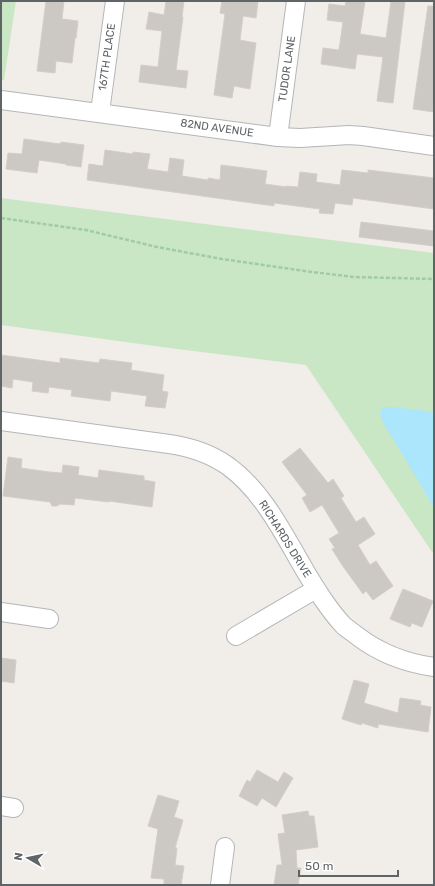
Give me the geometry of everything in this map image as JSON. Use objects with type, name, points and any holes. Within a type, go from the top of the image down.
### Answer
[{"type":"street","name":"167TH PLACE","points":[[100,112],[115,1]]},
{"type":"street","name":"TUDOR LANE","points":[[278,137],[296,1]]},
{"type":"street","name":"82ND AVENUE","points":[[1,100],[100,112],[278,137],[300,138],[349,135],[434,146]]},
{"type":"street","name":"RICHARDS DRIVE","points":[[1,422],[184,446],[214,458],[228,466],[255,492],[268,509],[328,608],[345,627],[376,649],[418,665],[434,667]]},
{"type":"street","points":[[236,636],[316,589]]},
{"type":"street","points":[[1,612],[50,619]]},
{"type":"street","points":[[220,885],[225,847]]},
{"type":"path","points":[[1,218],[86,230],[157,247],[222,259],[305,271],[353,277],[434,278]]},
{"type":"green space","points":[[1,1],[16,1],[4,80],[1,80]]},
{"type":"green space","points":[[1,198],[434,253],[434,553],[306,365],[1,325]]},
{"type":"water","points":[[382,407],[434,412],[434,509],[382,421],[380,414]]},
{"type":"building","points":[[46,1],[64,1],[62,19],[78,21],[72,63],[56,61],[55,73],[37,71]]},
{"type":"building","points":[[166,1],[184,1],[176,70],[188,71],[186,88],[139,82],[141,65],[158,67],[162,31],[146,29],[149,12],[164,15]]},
{"type":"building","points":[[222,1],[258,1],[256,18],[243,16],[240,40],[256,43],[250,89],[234,86],[232,98],[214,95],[225,14],[220,13]]},
{"type":"building","points":[[346,1],[365,1],[360,34],[386,38],[391,1],[405,1],[393,103],[377,101],[383,57],[357,54],[355,69],[321,64],[323,48],[339,50],[343,22],[327,20],[329,4],[345,6]]},
{"type":"building","points":[[428,6],[434,6],[434,112],[413,109]]},
{"type":"building","points":[[24,139],[60,144],[61,142],[84,145],[81,167],[39,160],[37,173],[6,169],[8,153],[22,154]]},
{"type":"building","points":[[105,150],[133,154],[133,152],[150,154],[147,169],[168,172],[170,158],[184,160],[182,176],[208,180],[208,178],[220,180],[221,165],[267,171],[265,184],[286,187],[298,187],[300,172],[317,174],[316,182],[340,185],[342,170],[368,173],[368,170],[434,178],[434,209],[353,198],[352,205],[335,203],[333,214],[319,213],[320,209],[274,203],[274,206],[87,180],[89,164],[103,166]]},
{"type":"building","points":[[361,222],[434,231],[434,246],[359,237]]},
{"type":"building","points":[[1,355],[60,363],[60,358],[99,363],[100,359],[132,363],[131,370],[164,375],[162,391],[168,392],[165,408],[145,406],[147,396],[111,391],[110,401],[71,396],[72,390],[49,387],[48,393],[32,391],[33,382],[13,379],[12,388],[1,386]]},
{"type":"building","points":[[300,448],[328,483],[333,479],[344,496],[341,498],[356,522],[364,517],[375,534],[358,545],[370,565],[376,561],[393,586],[373,600],[366,591],[363,594],[332,549],[335,548],[329,539],[339,533],[322,505],[310,512],[302,498],[307,495],[282,462]]},
{"type":"building","points":[[8,457],[22,459],[21,468],[49,472],[62,473],[63,465],[79,467],[78,475],[98,478],[99,470],[144,476],[144,480],[155,482],[152,507],[75,498],[74,505],[60,504],[57,506],[52,506],[50,502],[3,496]]},
{"type":"building","points":[[403,589],[433,601],[422,627],[412,623],[410,627],[390,619]]},
{"type":"building","points":[[1,658],[16,660],[14,683],[1,681]]},
{"type":"building","points":[[354,680],[369,684],[364,703],[398,713],[400,698],[421,701],[420,705],[431,707],[428,732],[378,724],[378,728],[362,723],[361,725],[342,719]]},
{"type":"building","points":[[257,770],[278,782],[284,772],[293,778],[276,807],[262,798],[257,806],[239,796],[247,780],[250,782]]},
{"type":"building","points":[[158,795],[179,801],[174,817],[183,820],[175,848],[177,848],[175,865],[184,866],[181,885],[164,885],[164,879],[151,878],[158,829],[148,826]]},
{"type":"building","points":[[308,811],[309,816],[314,816],[318,847],[296,850],[297,868],[301,868],[298,885],[274,885],[277,865],[282,865],[278,834],[285,833],[282,815]]}]
